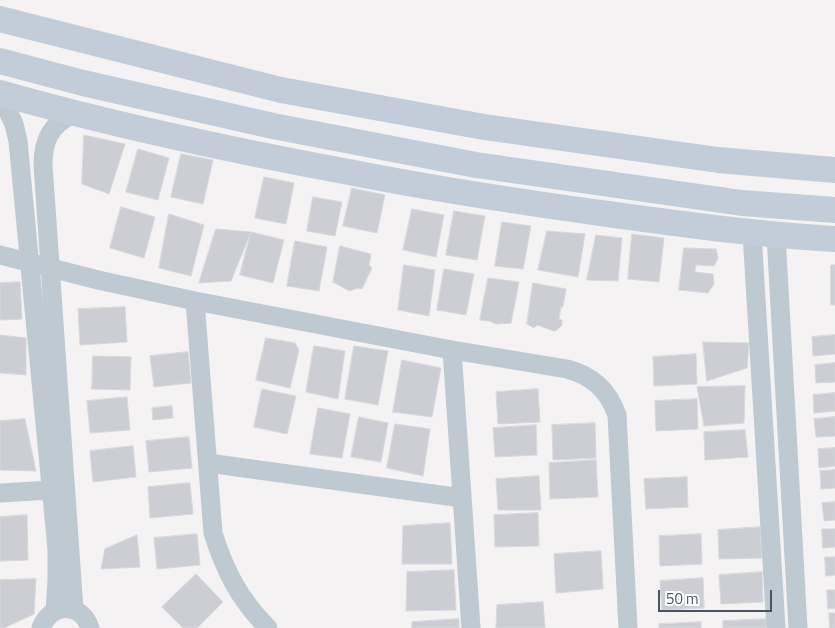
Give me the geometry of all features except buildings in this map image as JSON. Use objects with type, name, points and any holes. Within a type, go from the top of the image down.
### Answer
[{"type":"main road","points":[[0,19],[281,90],[484,127],[727,162],[835,170]]},
{"type":"main road","points":[[0,61],[83,83],[273,126],[476,165],[742,202],[835,210]]},
{"type":"main road","points":[[0,94],[74,113],[268,157],[397,181],[508,200],[764,234],[835,240]]},
{"type":"main road","points":[[476,165],[483,161],[491,148],[489,133],[484,127]]},
{"type":"main road","points":[[545,176],[538,163],[538,155],[544,141],[549,136]]},
{"type":"street","points":[[0,94],[11,116],[18,141],[58,565],[55,611]]},
{"type":"street","points":[[74,113],[63,119],[54,128],[47,139],[43,152],[74,610]]},
{"type":"street","points":[[764,234],[776,628]]},
{"type":"street","points":[[764,234],[798,628]]},
{"type":"street","points":[[0,255],[195,301],[581,373],[599,385],[612,401],[617,415],[628,628]]},
{"type":"street","points":[[195,301],[213,533],[222,562],[236,589],[254,614],[268,628]]},
{"type":"street","points":[[452,350],[471,628]]},
{"type":"street","points":[[208,463],[462,498]]},
{"type":"street","points":[[0,493],[51,490]]},
{"type":"street","points":[[41,628],[48,615],[68,608],[84,617],[90,628]]}]
